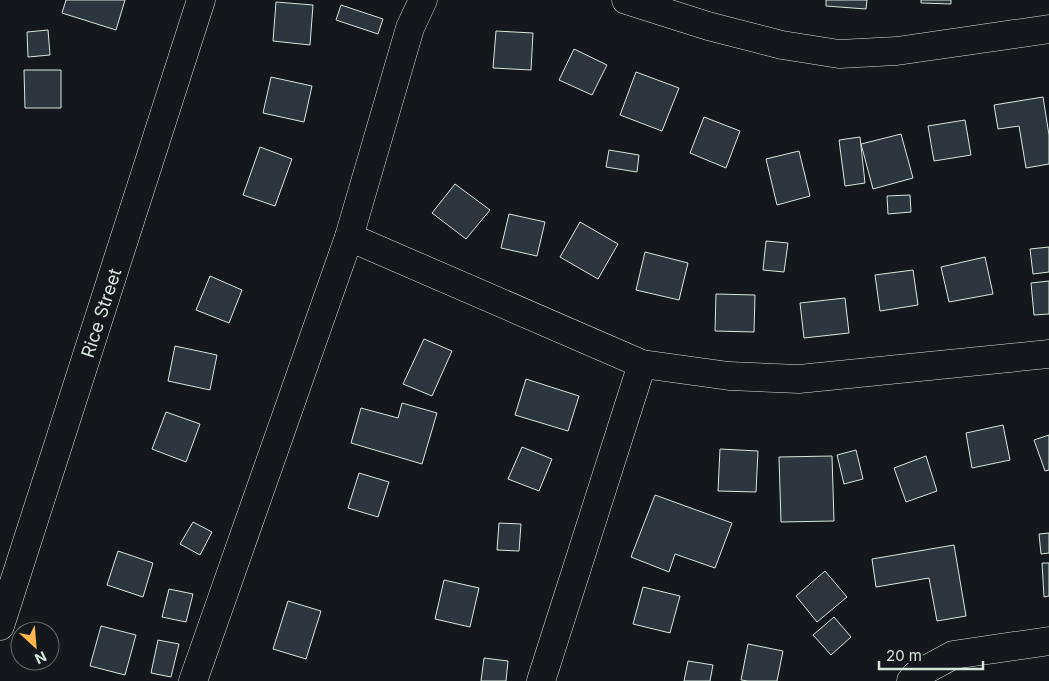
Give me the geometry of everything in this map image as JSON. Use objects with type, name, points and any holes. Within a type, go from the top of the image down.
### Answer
[{"type":"street","name":"Rice Street","points":[[0,626],[201,0]]},
{"type":"street","points":[[193,681],[349,238],[410,28],[423,0]]},
{"type":"street","points":[[626,0],[726,31],[782,45],[840,54],[897,50],[1049,29]]},
{"type":"street","points":[[349,238],[642,364],[729,376],[798,379],[1049,354]]},
{"type":"street","points":[[541,681],[642,364]]},
{"type":"street","points":[[911,681],[916,675],[953,655],[1049,641]]},
{"type":"building","points":[[66,0],[125,0],[116,30],[62,13]]},
{"type":"building","points":[[826,0],[867,0],[866,9],[826,6]]},
{"type":"building","points":[[921,0],[951,0],[951,4],[921,3]]},
{"type":"building","points":[[276,2],[313,5],[310,45],[273,41]]},
{"type":"building","points":[[341,5],[383,19],[378,34],[336,20]]},
{"type":"building","points":[[48,30],[50,55],[28,57],[27,32]]},
{"type":"building","points":[[496,31],[533,33],[531,70],[493,68]]},
{"type":"building","points":[[574,49],[607,65],[592,95],[559,80]]},
{"type":"building","points":[[24,70],[61,70],[61,108],[25,108]]},
{"type":"building","points":[[636,72],[679,88],[662,131],[620,115]]},
{"type":"building","points":[[271,77],[312,86],[304,122],[263,113]]},
{"type":"building","points":[[1043,97],[1049,135],[1049,164],[1026,168],[1019,126],[998,129],[994,105]]},
{"type":"building","points":[[704,117],[740,131],[726,168],[690,153]]},
{"type":"building","points":[[965,120],[971,155],[934,161],[928,126]]},
{"type":"building","points":[[901,134],[913,178],[873,189],[861,144]]},
{"type":"building","points":[[860,137],[865,183],[845,186],[839,140]]},
{"type":"building","points":[[260,147],[292,159],[275,206],[243,195]]},
{"type":"building","points":[[609,150],[639,155],[637,172],[606,167]]},
{"type":"building","points":[[799,151],[810,196],[777,205],[766,159]]},
{"type":"building","points":[[455,184],[490,210],[466,239],[432,213]]},
{"type":"building","points":[[910,195],[911,212],[888,214],[887,196]]},
{"type":"building","points":[[509,214],[545,222],[537,256],[501,248]]},
{"type":"building","points":[[580,222],[618,244],[598,279],[560,257]]},
{"type":"building","points":[[766,241],[788,243],[784,272],[763,270]]},
{"type":"building","points":[[1049,247],[1049,272],[1033,274],[1030,249]]},
{"type":"building","points":[[645,252],[688,263],[679,300],[636,290]]},
{"type":"building","points":[[985,257],[993,294],[949,302],[941,267]]},
{"type":"building","points":[[913,270],[918,305],[880,311],[875,275]]},
{"type":"building","points":[[210,276],[242,290],[229,323],[196,310]]},
{"type":"building","points":[[1049,281],[1049,314],[1034,315],[1031,283]]},
{"type":"building","points":[[716,294],[755,295],[754,332],[715,331]]},
{"type":"building","points":[[845,298],[849,333],[804,338],[800,303]]},
{"type":"building","points":[[424,339],[452,351],[432,396],[403,384]]},
{"type":"building","points":[[175,346],[217,355],[210,390],[168,381]]},
{"type":"building","points":[[526,379],[579,396],[568,431],[515,415]]},
{"type":"building","points":[[402,403],[437,413],[422,464],[351,443],[361,408],[398,418]]},
{"type":"building","points":[[166,412],[200,424],[186,462],[152,449]]},
{"type":"building","points":[[1003,425],[1010,460],[972,468],[966,433]]},
{"type":"building","points":[[1049,435],[1049,470],[1045,471],[1034,440]]},
{"type":"building","points":[[522,447],[552,459],[539,491],[508,479]]},
{"type":"building","points":[[720,449],[758,451],[756,492],[718,491]]},
{"type":"building","points":[[856,450],[863,479],[844,484],[837,455]]},
{"type":"building","points":[[832,456],[834,521],[781,522],[779,457]]},
{"type":"building","points":[[926,456],[937,491],[906,502],[894,468]]},
{"type":"building","points":[[359,473],[389,482],[378,517],[348,508]]},
{"type":"building","points":[[655,495],[732,523],[715,568],[675,554],[669,572],[631,557]]},
{"type":"building","points":[[193,522],[212,532],[200,555],[180,544]]},
{"type":"building","points":[[499,523],[521,524],[519,551],[497,550]]},
{"type":"building","points":[[1049,533],[1049,553],[1041,554],[1039,534]]},
{"type":"building","points":[[954,545],[966,616],[937,621],[929,578],[876,587],[872,559]]},
{"type":"building","points":[[118,551],[153,563],[143,597],[107,585]]},
{"type":"building","points":[[1042,563],[1049,563],[1049,596],[1044,597]]},
{"type":"building","points":[[825,571],[847,597],[817,622],[796,596]]},
{"type":"building","points":[[444,580],[479,588],[470,627],[435,619]]},
{"type":"building","points":[[643,587],[680,596],[670,633],[633,624]]},
{"type":"building","points":[[169,589],[193,594],[186,622],[162,617]]},
{"type":"building","points":[[288,601],[321,611],[306,659],[273,649]]},
{"type":"building","points":[[834,617],[851,637],[831,655],[813,635]]},
{"type":"building","points":[[101,626],[136,635],[125,675],[90,666]]},
{"type":"building","points":[[158,640],[179,644],[171,677],[151,673]]},
{"type":"building","points":[[748,644],[783,651],[777,681],[741,680]]},
{"type":"building","points":[[484,658],[508,661],[506,681],[481,681]]},
{"type":"building","points":[[688,661],[713,665],[710,681],[684,681]]}]
